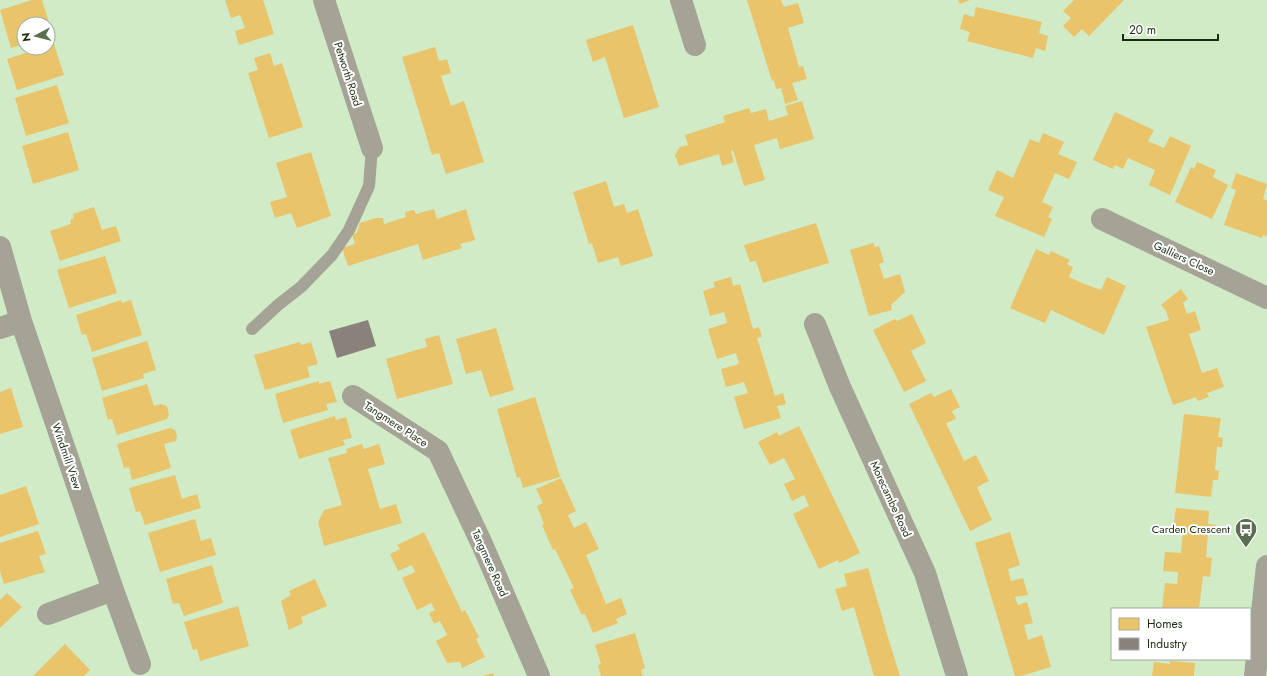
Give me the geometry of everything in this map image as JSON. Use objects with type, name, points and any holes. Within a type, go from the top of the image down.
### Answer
[{"type":"street","name":"Petworth Road","points":[[324,0],[372,148]]},
{"type":"street","points":[[681,0],[695,45]]},
{"type":"street","name":"Galliers Close","points":[[1102,219],[1267,298]]},
{"type":"street","name":"Windmill View","points":[[0,247],[21,322],[140,664]]},
{"type":"street","points":[[0,328],[21,322]]},
{"type":"street","name":"Morecambe Road","points":[[815,324],[840,388],[925,573],[957,676]]},
{"type":"street","name":"Tangmere Place","points":[[353,396],[438,451]]},
{"type":"street","name":"Tangmere Road","points":[[438,451],[482,544],[538,676]]},
{"type":"street","points":[[1255,676],[1267,566]]},
{"type":"street","points":[[48,614],[113,590]]},
{"type":"lane","points":[[252,329],[301,287],[332,256],[349,230],[369,186],[372,148]]},
{"type":"building: Homes","points":[[32,0],[42,0],[47,16],[16,16],[16,46],[11,48],[0,10]]},
{"type":"building: Homes","points":[[225,0],[263,0],[274,34],[239,45],[235,31],[245,28],[240,15],[231,18]]},
{"type":"building: Homes","points":[[747,0],[781,0],[784,7],[798,3],[804,23],[788,28],[799,67],[803,66],[807,79],[792,83],[798,100],[785,104],[781,88],[776,89],[774,80],[772,81]]},
{"type":"building: Homes","points":[[958,0],[970,0],[960,4]]},
{"type":"building: Homes","points":[[1074,0],[1124,0],[1089,36],[1082,29],[1074,37],[1063,26],[1071,18],[1063,11]]},
{"type":"building: Homes","points":[[976,7],[1042,22],[1039,33],[1048,36],[1045,51],[1036,48],[1033,58],[967,41],[970,32],[960,29],[964,14],[974,17]]},
{"type":"building: Homes","points":[[633,25],[659,107],[624,118],[605,57],[593,62],[586,40]]},
{"type":"building: Homes","points":[[435,47],[439,61],[447,59],[451,73],[441,76],[451,106],[464,101],[484,162],[446,174],[439,153],[432,155],[402,57]]},
{"type":"building: Homes","points":[[56,50],[64,75],[17,90],[7,59],[16,56],[56,56]]},
{"type":"building: Homes","points":[[270,53],[274,66],[282,63],[303,127],[269,138],[248,73],[258,70],[254,58]]},
{"type":"building: Homes","points":[[57,85],[69,123],[26,136],[15,98]]},
{"type":"building: Homes","points":[[802,101],[814,139],[780,149],[777,138],[754,145],[765,180],[744,186],[733,150],[731,151],[734,162],[722,166],[719,154],[679,166],[675,155],[680,147],[688,145],[685,135],[725,122],[723,116],[749,108],[751,113],[766,109],[769,121],[788,115],[785,106]]},
{"type":"building: Homes","points":[[1115,112],[1154,130],[1148,141],[1164,148],[1170,136],[1191,146],[1170,195],[1149,185],[1155,170],[1128,158],[1123,169],[1115,165],[1113,169],[1093,160]]},
{"type":"building: Homes","points":[[68,132],[79,170],[33,184],[22,146]]},
{"type":"building: Homes","points":[[1043,133],[1064,142],[1058,154],[1077,162],[1069,179],[1055,173],[1042,202],[1053,207],[1048,217],[1052,219],[1044,237],[995,216],[1004,197],[988,190],[997,170],[1013,178],[1030,139],[1039,143]]},
{"type":"building: Homes","points":[[311,152],[331,216],[297,228],[291,213],[275,218],[270,202],[287,197],[276,163]]},
{"type":"building: Homes","points":[[1197,162],[1216,170],[1213,177],[1228,185],[1212,219],[1175,202],[1191,167],[1194,169]]},
{"type":"building: Homes","points":[[1236,173],[1267,184],[1263,199],[1267,200],[1267,237],[1263,235],[1262,238],[1224,225],[1236,190],[1231,188]]},
{"type":"building: Homes","points":[[606,181],[614,207],[624,204],[627,213],[638,209],[653,256],[621,266],[618,257],[598,263],[592,243],[589,244],[573,192]]},
{"type":"building: Homes","points":[[94,207],[102,230],[116,226],[121,241],[60,261],[50,231],[71,224],[70,220],[74,218],[73,214]]},
{"type":"building: Homes","points":[[434,209],[437,219],[466,209],[475,240],[460,244],[462,248],[423,260],[418,244],[348,266],[342,248],[355,244],[352,234],[357,233],[360,223],[376,218],[383,218],[384,224],[406,217],[405,212],[414,210],[416,214]]},
{"type":"building: Homes","points":[[816,223],[829,263],[763,283],[756,261],[750,262],[744,245]]},
{"type":"building: Homes","points":[[873,243],[875,247],[879,246],[884,262],[879,264],[884,279],[900,274],[905,292],[891,305],[892,310],[869,316],[850,250]]},
{"type":"building: Homes","points":[[1036,249],[1049,255],[1051,251],[1070,260],[1067,264],[1073,267],[1069,277],[1082,283],[1101,290],[1107,277],[1126,286],[1104,335],[1051,310],[1045,323],[1010,308]]},
{"type":"building: Homes","points":[[105,256],[117,293],[69,308],[57,270]]},
{"type":"building: Homes","points":[[731,277],[733,286],[740,284],[753,329],[759,327],[762,337],[757,338],[775,396],[783,393],[786,404],[777,406],[781,418],[744,429],[734,397],[748,393],[744,382],[726,387],[721,369],[739,364],[736,353],[717,359],[708,329],[727,323],[724,312],[710,316],[703,291],[715,287],[713,282]]},
{"type":"building: Homes","points":[[1181,289],[1188,299],[1183,303],[1187,314],[1195,311],[1201,330],[1189,334],[1202,373],[1217,368],[1224,387],[1207,393],[1209,397],[1198,401],[1196,397],[1173,405],[1146,327],[1169,320],[1166,311],[1161,305]]},
{"type":"building: Homes","points":[[121,300],[122,303],[131,300],[142,335],[92,352],[86,334],[82,335],[76,315]]},
{"type":"building: Homes","points":[[912,314],[926,343],[911,351],[926,381],[904,392],[873,330],[895,319],[897,321]]},
{"type":"building: Homes","points":[[496,328],[514,390],[490,397],[481,370],[466,374],[456,339]]},
{"type":"building: Homes","points":[[439,335],[453,384],[397,399],[386,359],[427,347],[425,339]]},
{"type":"building: Homes","points":[[147,341],[156,370],[143,374],[144,378],[102,391],[92,358]]},
{"type":"building: Homes","points":[[300,342],[301,345],[311,342],[318,364],[307,367],[310,377],[265,390],[254,355]]},
{"type":"building: Homes","points":[[319,381],[319,384],[330,381],[337,402],[326,404],[328,410],[283,423],[275,394]]},
{"type":"building: Homes","points":[[147,384],[154,406],[161,404],[167,406],[169,415],[167,419],[117,435],[112,419],[108,420],[102,398]]},
{"type":"building: Homes","points":[[11,388],[23,427],[0,434],[0,392]]},
{"type":"building: Homes","points":[[951,389],[960,407],[952,411],[956,419],[946,423],[964,461],[976,455],[989,481],[977,487],[992,520],[970,531],[909,404],[931,393],[934,397]]},
{"type":"building: Homes","points":[[535,397],[560,477],[523,488],[520,477],[517,478],[497,409]]},
{"type":"building: Homes","points":[[1184,414],[1221,418],[1218,437],[1223,438],[1222,447],[1217,447],[1215,470],[1219,471],[1218,480],[1213,480],[1211,497],[1175,493]]},
{"type":"building: Homes","points":[[335,416],[336,420],[346,417],[352,438],[343,440],[345,445],[299,459],[290,430]]},
{"type":"building: Homes","points":[[799,426],[860,553],[839,563],[838,560],[819,569],[793,514],[809,506],[806,499],[804,495],[792,501],[784,484],[795,479],[784,458],[770,465],[758,442],[777,432],[779,436]]},
{"type":"building: Homes","points":[[170,428],[175,430],[177,436],[176,441],[164,444],[171,468],[132,480],[129,467],[124,468],[117,444]]},
{"type":"building: Homes","points":[[362,444],[364,449],[379,444],[385,464],[368,469],[380,509],[396,504],[402,523],[324,546],[318,522],[324,510],[342,505],[328,458],[347,453],[346,449]]},
{"type":"building: Homes","points":[[175,475],[182,499],[197,494],[201,508],[145,525],[140,511],[136,512],[129,488]]},
{"type":"building: Homes","points":[[561,478],[576,511],[568,515],[574,528],[586,522],[599,549],[586,555],[606,604],[621,598],[627,614],[616,619],[618,623],[593,633],[585,614],[582,615],[570,590],[574,588],[555,549],[553,550],[542,525],[544,524],[537,506],[543,503],[536,489]]},
{"type":"building: Homes","points":[[26,486],[39,524],[0,537],[0,495]]},
{"type":"building: Homes","points":[[1176,508],[1209,511],[1208,524],[1216,525],[1215,535],[1208,534],[1206,557],[1212,558],[1210,577],[1203,576],[1199,608],[1162,608],[1165,583],[1177,584],[1178,572],[1163,571],[1165,552],[1181,553],[1183,530],[1173,529]]},
{"type":"building: Homes","points":[[195,519],[201,541],[211,538],[216,555],[160,572],[148,533]]},
{"type":"building: Homes","points":[[38,531],[46,554],[39,556],[45,572],[4,584],[0,571],[0,543]]},
{"type":"building: Homes","points":[[424,532],[462,612],[465,610],[479,637],[476,639],[485,657],[462,668],[460,662],[447,663],[436,641],[447,635],[440,621],[434,624],[429,613],[435,610],[431,603],[417,610],[402,578],[415,572],[412,565],[398,571],[390,554],[400,549],[397,545]]},
{"type":"building: Homes","points":[[1010,532],[1020,565],[1008,569],[1011,581],[1023,578],[1028,595],[1015,597],[1018,605],[1027,602],[1033,623],[1024,625],[1028,640],[1042,635],[1051,667],[1021,676],[1015,676],[975,543]]},
{"type":"building: Homes","points":[[212,565],[223,603],[184,616],[179,603],[173,604],[166,579]]},
{"type":"building: Homes","points":[[868,568],[900,676],[874,676],[854,607],[842,611],[835,589],[847,586],[844,574]]},
{"type":"building: Homes","points":[[315,579],[327,606],[301,617],[303,623],[289,630],[281,601],[291,595],[289,591]]},
{"type":"building: Homes","points":[[7,593],[22,607],[0,628],[0,600]]},
{"type":"building: Homes","points":[[238,606],[249,646],[200,661],[197,649],[193,650],[184,622]]},
{"type":"building: Homes","points":[[635,633],[645,668],[641,670],[643,676],[601,676],[598,665],[601,664],[595,645]]},
{"type":"building: Homes","points":[[65,644],[90,670],[84,676],[33,676]]},
{"type":"building: Homes","points":[[1170,661],[1195,663],[1194,676],[1152,676],[1154,662],[1170,664]]},
{"type":"building: Homes","points":[[493,673],[494,676],[483,676]]},
{"type":"building: Industry","points":[[368,320],[376,346],[337,358],[329,331]]},
{"type":"place","name":"Carden Crescent","points":[[1246,548]]}]
